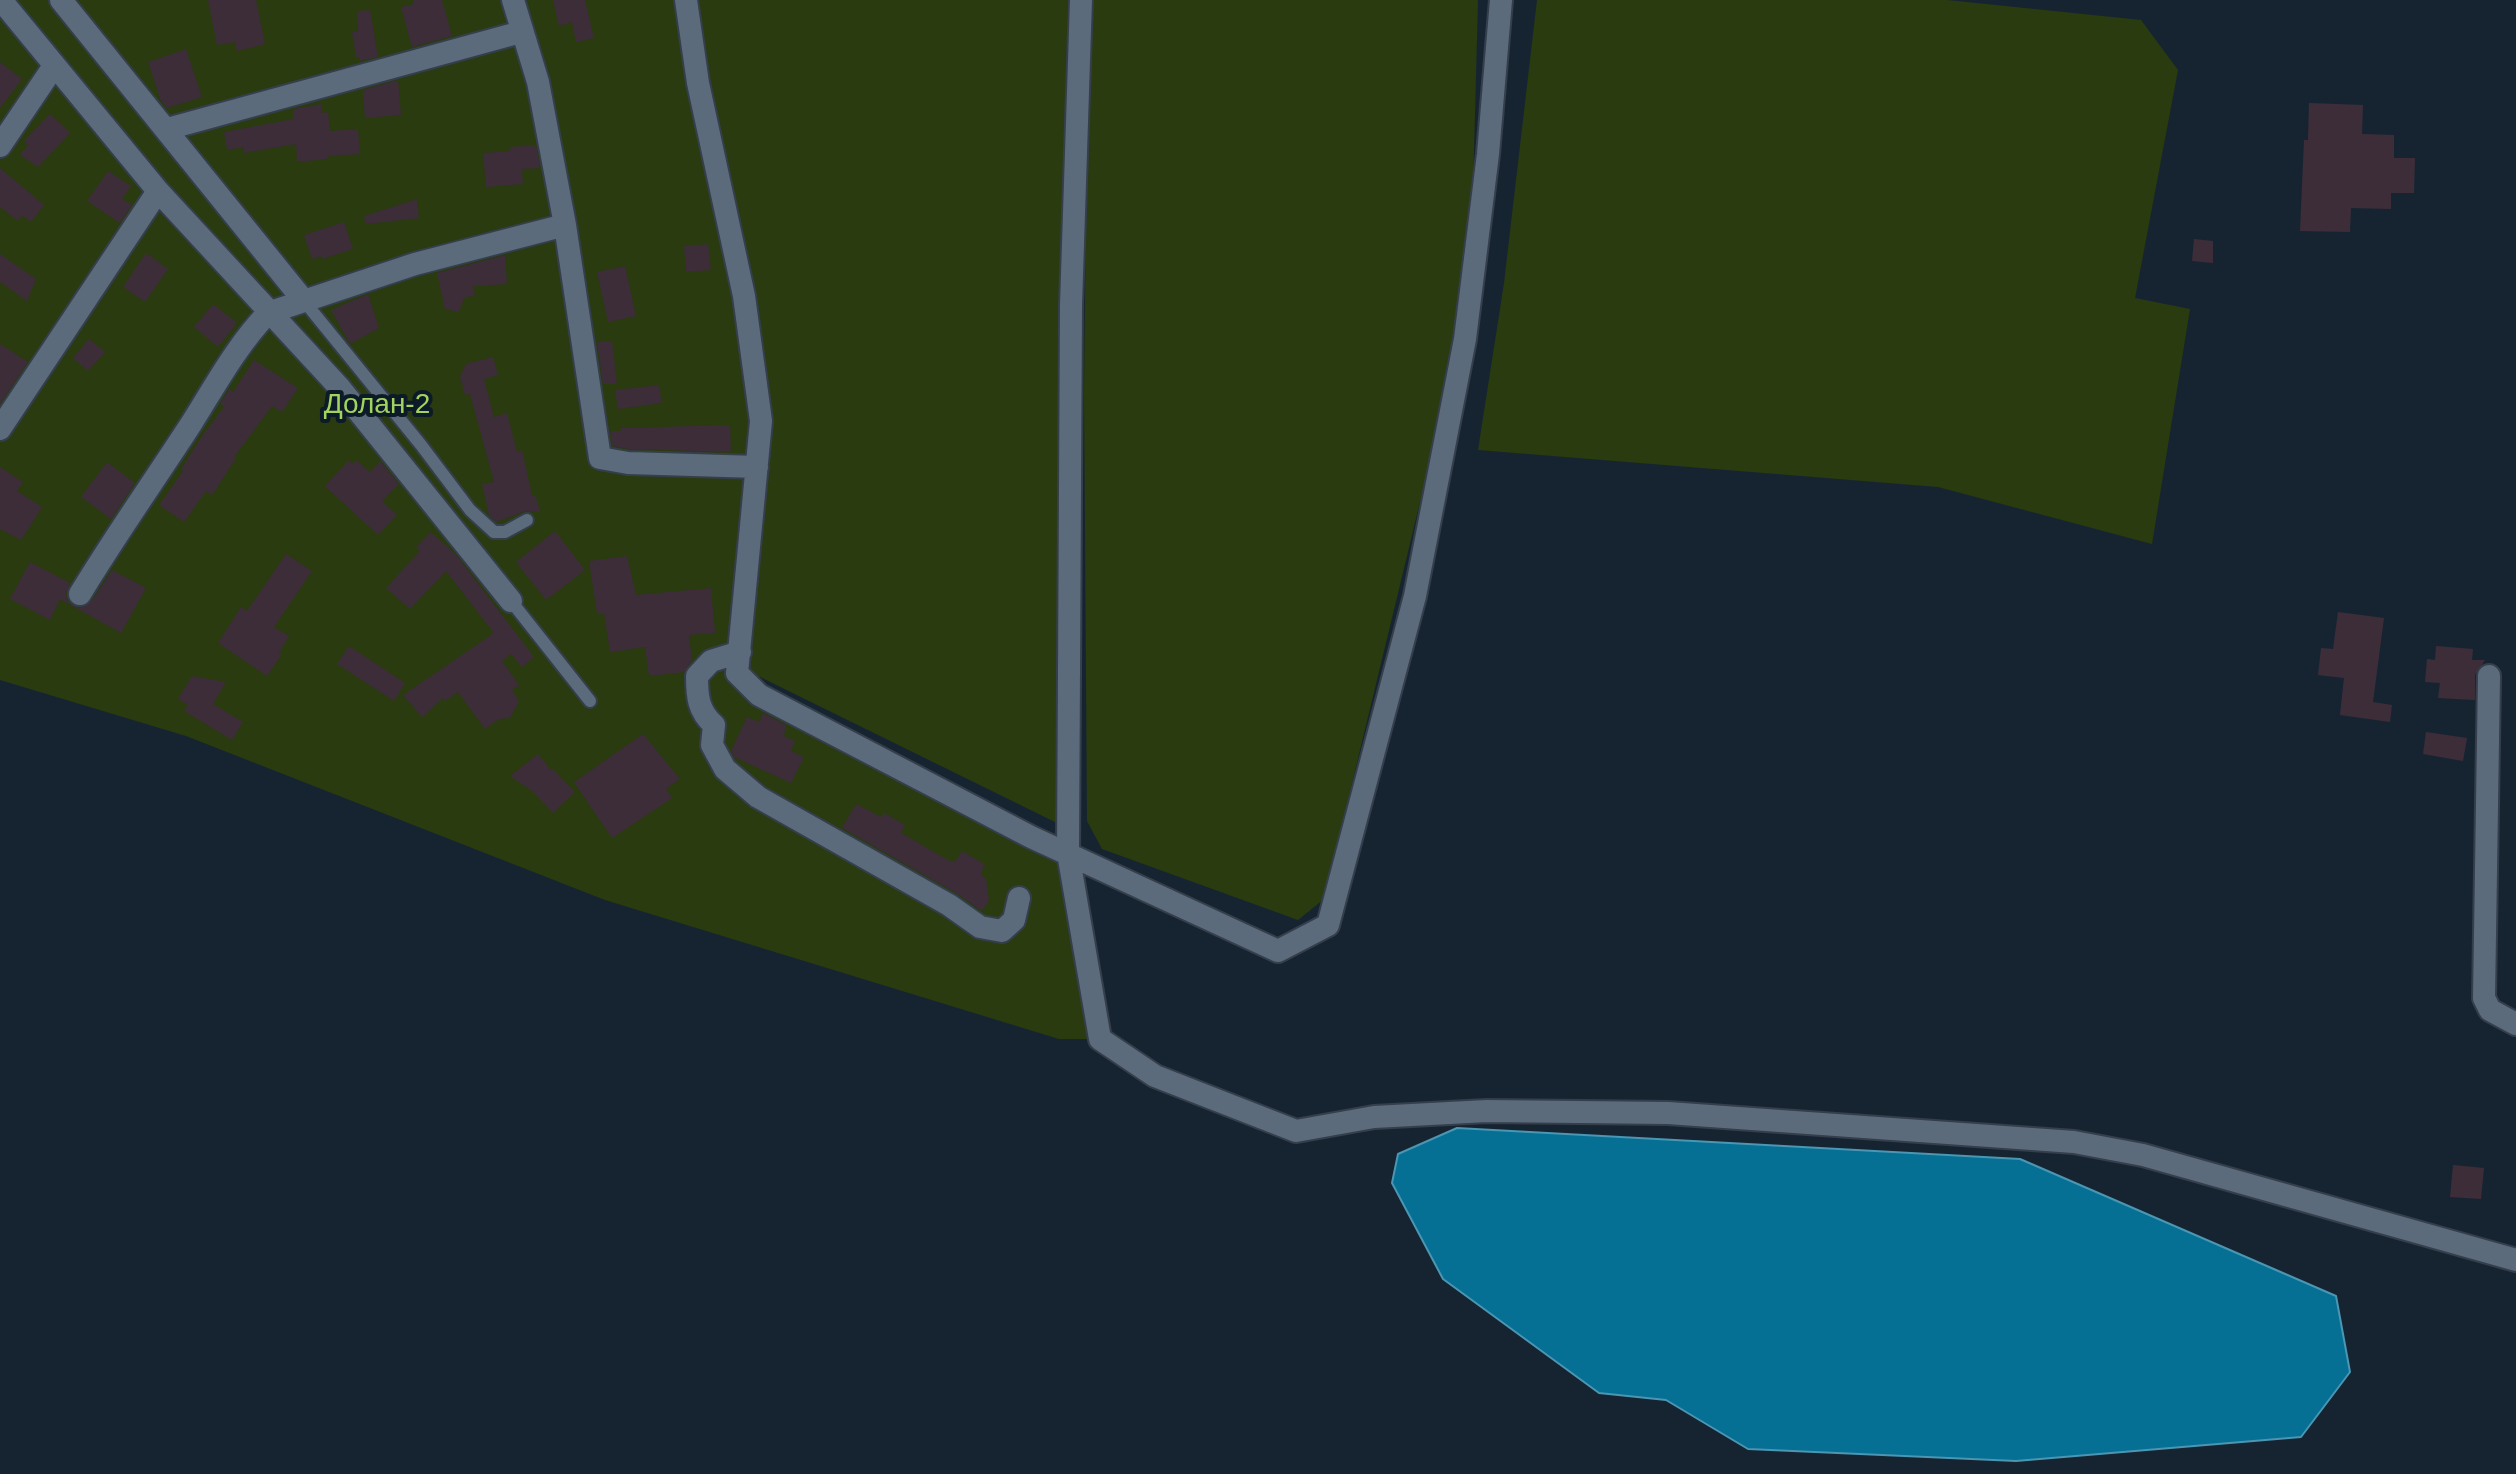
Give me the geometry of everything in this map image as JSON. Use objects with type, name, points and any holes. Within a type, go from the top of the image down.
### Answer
[{"type":"street","points":[[1,0],[158,191],[339,387],[511,601]]},
{"type":"street","points":[[61,0],[304,301]]},
{"type":"street","points":[[513,0],[538,82],[565,225],[600,458],[628,463],[757,467]]},
{"type":"street","points":[[686,0],[698,83],[744,296],[761,421],[737,673],[759,695],[1031,837],[1278,951],[1328,925],[1415,596],[1463,354],[1488,154],[1501,0]]},
{"type":"street","points":[[1081,0],[1071,305],[1068,853],[1100,1039],[1155,1076],[1296,1131],[1374,1117],[1487,1111],[1668,1113],[2074,1142],[2143,1155],[2516,1260]]},
{"type":"street","points":[[167,129],[521,32]]},
{"type":"street","points":[[0,146],[54,66]]},
{"type":"street","points":[[0,429],[158,191]]},
{"type":"street","points":[[80,594],[116,533],[234,356],[268,313],[415,264],[565,225]]},
{"type":"street","points":[[740,652],[711,661],[697,676],[697,702],[706,719],[714,725],[712,745],[725,769],[758,797],[949,905],[980,927],[1002,931],[1014,920],[1019,898]]},
{"type":"street","points":[[2489,676],[2484,998],[2490,1010],[2516,1024]]},
{"type":"lane","points":[[304,301],[470,510],[494,532],[505,532],[527,520]]},
{"type":"lane","points":[[511,601],[590,701]]},
{"type":"green space","name":"Долан-2","points":[[0,0],[686,0],[761,421],[737,673],[1068,853],[1100,1039],[1059,1039],[605,900],[186,736],[0,680]]},
{"type":"green space","points":[[693,0],[1068,0],[1060,328],[1064,809],[1057,823],[752,673],[745,657],[765,419]]},
{"type":"green space","points":[[1088,0],[1478,0],[1473,188],[1450,378],[1324,899],[1298,920],[1102,849],[1087,821],[1084,392]]},
{"type":"green space","points":[[1537,0],[1947,0],[2141,20],[2178,70],[2135,298],[2190,309],[2152,544],[1938,487],[1478,450],[1504,283]]},
{"type":"water","points":[[1457,1128],[2020,1159],[2336,1296],[2350,1372],[2301,1437],[2016,1461],[1748,1449],[1666,1400],[1599,1393],[1443,1279],[1392,1183],[1398,1154]]},
{"type":"building","points":[[208,0],[256,0],[265,44],[237,51],[235,42],[217,45]]},
{"type":"building","points":[[413,0],[442,0],[452,36],[412,47],[401,7],[414,4]]},
{"type":"building","points":[[553,0],[585,0],[594,38],[576,42],[572,22],[559,26]]},
{"type":"building","points":[[370,10],[378,57],[360,61],[360,57],[356,57],[352,32],[358,31],[357,11]]},
{"type":"building","points":[[186,49],[202,97],[167,108],[161,101],[148,62]]},
{"type":"building","points":[[0,62],[22,79],[0,108]]},
{"type":"building","points":[[398,80],[401,115],[365,118],[363,90]]},
{"type":"building","points":[[2309,103],[2363,105],[2362,134],[2394,135],[2394,158],[2415,158],[2414,193],[2391,193],[2391,209],[2351,208],[2350,232],[2300,231]]},
{"type":"building","points":[[321,104],[321,113],[328,112],[330,131],[358,129],[360,154],[297,162],[296,144],[244,153],[243,147],[227,150],[224,132],[293,119],[293,109]]},
{"type":"building","points":[[50,114],[70,133],[38,167],[20,155],[28,145],[24,141]]},
{"type":"building","points":[[536,145],[540,168],[522,169],[523,184],[486,187],[483,153]]},
{"type":"building","points":[[0,168],[44,205],[31,222],[22,215],[18,221],[0,207]]},
{"type":"building","points":[[108,171],[131,186],[122,199],[132,205],[120,223],[87,201]]},
{"type":"building","points":[[417,199],[419,218],[366,224],[364,216]]},
{"type":"building","points":[[344,222],[353,249],[312,259],[304,235]]},
{"type":"building","points":[[2194,239],[2213,241],[2213,263],[2192,261]]},
{"type":"building","points":[[708,244],[711,270],[686,272],[684,246]]},
{"type":"building","points":[[146,253],[168,269],[145,302],[123,287]]},
{"type":"building","points":[[0,254],[36,279],[27,301],[0,282]]},
{"type":"building","points":[[505,255],[507,284],[473,286],[475,295],[464,298],[459,312],[445,309],[437,273]]},
{"type":"building","points":[[625,266],[636,316],[608,322],[597,272]]},
{"type":"building","points":[[368,294],[379,328],[350,344],[331,310]]},
{"type":"building","points":[[213,304],[237,323],[218,347],[194,327]]},
{"type":"building","points":[[89,339],[105,352],[88,371],[73,358]]},
{"type":"building","points":[[612,341],[617,384],[603,384],[597,342]]},
{"type":"building","points":[[0,344],[28,362],[0,404]]},
{"type":"building","points":[[493,357],[498,375],[484,379],[494,417],[507,413],[517,452],[522,450],[532,495],[536,497],[540,512],[526,511],[496,522],[489,515],[482,484],[494,482],[470,394],[465,395],[460,376],[466,364]]},
{"type":"building","points":[[254,360],[298,388],[282,412],[272,406],[234,457],[212,495],[206,491],[184,522],[159,505],[224,407],[220,404],[229,389],[233,392]]},
{"type":"building","points":[[659,385],[662,403],[618,409],[615,390]]},
{"type":"building","points":[[730,425],[731,452],[629,449],[612,446],[610,431],[621,431],[620,428]]},
{"type":"building","points":[[349,460],[352,464],[356,460],[370,472],[380,461],[399,484],[382,501],[397,515],[378,535],[325,486]]},
{"type":"building","points":[[107,462],[135,483],[111,519],[81,497]]},
{"type":"building","points":[[0,467],[23,482],[17,491],[42,507],[21,540],[0,529]]},
{"type":"building","points":[[555,531],[585,570],[546,600],[516,562]]},
{"type":"building","points":[[431,532],[457,556],[534,657],[522,667],[511,654],[502,661],[519,685],[512,690],[519,701],[510,718],[499,719],[485,729],[458,692],[445,701],[443,698],[422,717],[403,695],[494,633],[446,571],[410,609],[386,588],[420,551],[416,547]]},
{"type":"building","points":[[286,554],[312,571],[274,627],[289,636],[279,653],[282,654],[267,676],[218,643],[241,607],[247,611]]},
{"type":"building","points":[[627,556],[636,595],[711,588],[715,633],[689,635],[692,660],[684,672],[649,676],[645,647],[610,652],[604,613],[597,613],[589,561]]},
{"type":"building","points":[[30,562],[70,583],[67,600],[79,608],[91,602],[112,570],[146,588],[121,633],[60,599],[50,620],[10,599]]},
{"type":"building","points":[[2338,612],[2384,618],[2373,702],[2392,705],[2390,722],[2340,715],[2344,678],[2318,675],[2321,648],[2333,649]]},
{"type":"building","points":[[349,646],[405,683],[394,701],[337,664]]},
{"type":"building","points":[[2436,646],[2473,649],[2472,660],[2485,660],[2475,675],[2475,700],[2438,698],[2440,683],[2425,682],[2427,659],[2435,660]]},
{"type":"building","points":[[192,676],[226,682],[213,704],[243,722],[232,740],[184,711],[188,705],[178,699]]},
{"type":"building","points":[[763,713],[786,725],[784,736],[795,741],[791,751],[804,757],[791,783],[734,757],[731,751],[747,717],[759,722]]},
{"type":"building","points":[[2426,732],[2467,738],[2463,761],[2423,754]]},
{"type":"building","points":[[643,734],[680,779],[666,789],[672,798],[612,838],[574,782]]},
{"type":"building","points":[[538,754],[575,792],[553,813],[532,791],[510,776]]},
{"type":"building","points":[[856,804],[881,817],[884,813],[905,825],[901,833],[948,860],[955,862],[962,851],[984,864],[981,875],[986,879],[989,900],[982,911],[842,828]]},
{"type":"building","points":[[2453,1165],[2484,1168],[2481,1199],[2450,1197]]}]
